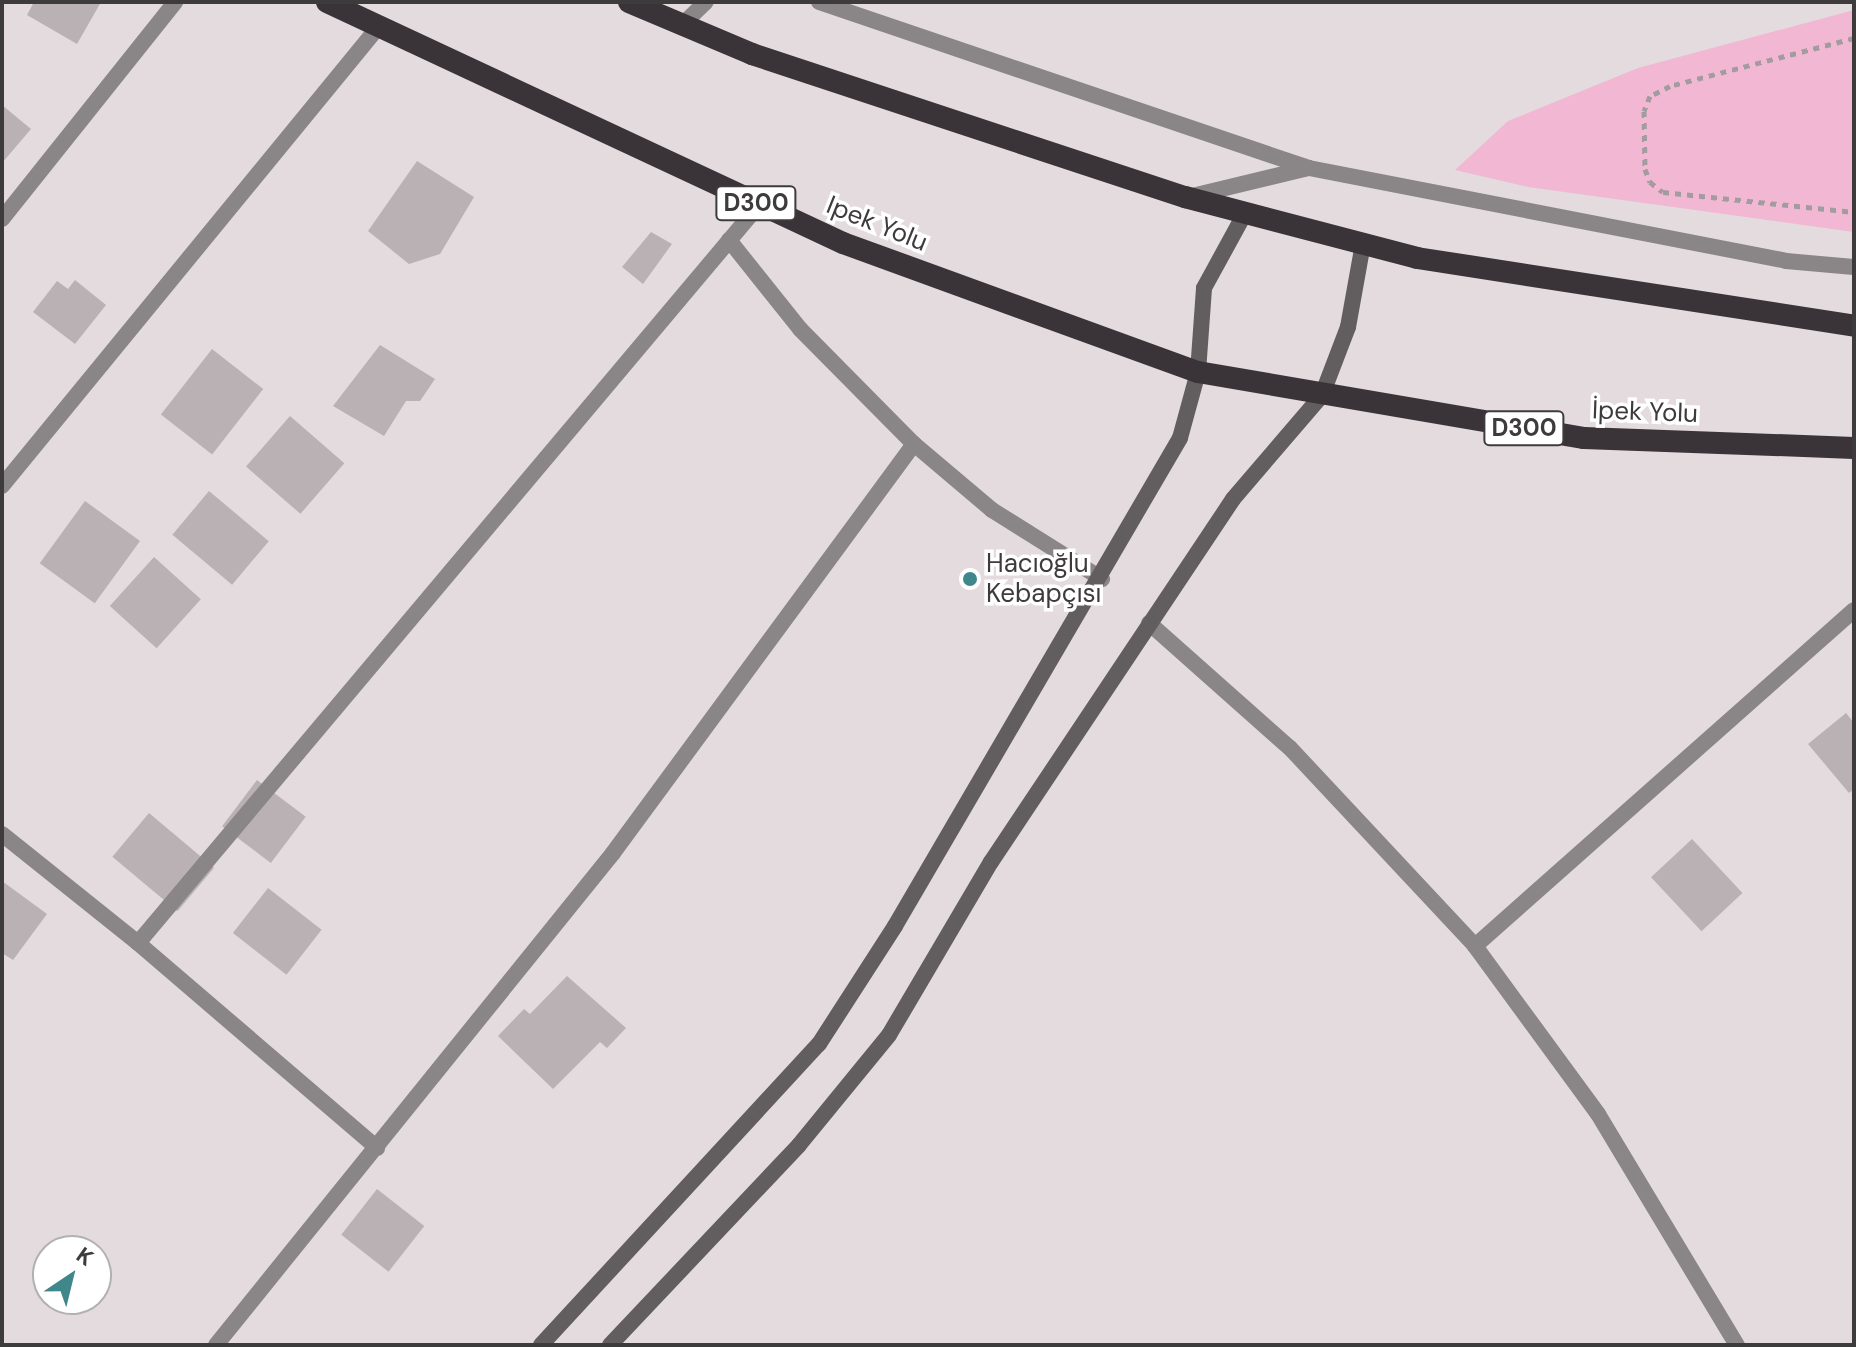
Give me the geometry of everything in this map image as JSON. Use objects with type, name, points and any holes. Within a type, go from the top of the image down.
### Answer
[{"type":"highway","name":"Ipek Yolu","points":[[327,2],[843,243],[1198,372]]},
{"type":"highway","points":[[629,2],[796,69],[1185,197],[1245,213],[1417,258],[1854,326]]},
{"type":"highway","name":"İpek Yolu","points":[[1198,372],[1584,438],[1854,448]]},
{"type":"main road","points":[[541,1345],[819,1044],[1102,579],[1180,438],[1198,372],[1204,288],[1245,213]]},
{"type":"main road","points":[[610,1345],[799,1145],[889,1035],[991,862],[1149,623],[1233,499],[1322,395],[1348,327],[1363,244]]},
{"type":"street","points":[[2,219],[175,2]]},
{"type":"street","points":[[682,25],[706,2]]},
{"type":"street","points":[[819,2],[1309,168],[1786,261],[1854,267]]},
{"type":"street","points":[[2,486],[379,26]]},
{"type":"street","points":[[1185,197],[1309,168]]},
{"type":"street","points":[[138,943],[759,205]]},
{"type":"street","points":[[729,240],[800,329],[914,444],[992,510],[1102,579]]},
{"type":"street","points":[[216,1345],[613,853],[914,444]]},
{"type":"street","points":[[1475,946],[1854,610]]},
{"type":"street","points":[[1149,623],[1290,748],[1475,946],[1598,1114],[1737,1345]]},
{"type":"street","points":[[2,834],[138,943],[377,1148]]},
{"type":"path","points":[[1854,39],[1670,86],[1650,96],[1644,111],[1645,169],[1650,182],[1663,192],[1854,212]]},
{"type":"shaded area","points":[[1854,10],[1854,232],[1528,187],[1455,170],[1508,121],[1638,68]]},
{"type":"building","points":[[34,2],[101,2],[77,44],[27,15]]},
{"type":"building","points":[[2,105],[31,129],[2,163]]},
{"type":"building","points":[[417,161],[474,197],[440,254],[409,264],[368,231]]},
{"type":"building","points":[[651,232],[672,244],[643,284],[622,267]]},
{"type":"building","points":[[75,280],[106,305],[75,344],[33,312],[57,281],[68,289]]},
{"type":"building","points":[[380,345],[435,379],[420,401],[406,401],[384,436],[333,406]]},
{"type":"building","points":[[212,349],[263,389],[212,454],[161,414]]},
{"type":"building","points":[[290,416],[344,463],[300,514],[246,467]]},
{"type":"building","points":[[209,491],[269,541],[232,585],[172,535]]},
{"type":"building","points":[[85,501],[140,541],[95,603],[40,563]]},
{"type":"building","points":[[154,557],[201,599],[157,648],[110,606]]},
{"type":"building","points":[[1846,713],[1854,723],[1854,789],[1849,793],[1808,744]]},
{"type":"building","points":[[257,780],[306,817],[271,863],[222,826]]},
{"type":"building","points":[[149,813],[214,868],[177,911],[112,857]]},
{"type":"building","points":[[1692,839],[1742,893],[1702,931],[1651,877]]},
{"type":"building","points":[[2,881],[47,914],[13,960],[2,953]]},
{"type":"building","points":[[268,888],[322,930],[286,975],[233,933]]},
{"type":"building","points":[[567,976],[626,1028],[607,1048],[600,1042],[553,1089],[498,1036],[524,1009],[530,1014]]},
{"type":"building","points":[[377,1189],[424,1226],[389,1272],[341,1235]]},
{"type":"place","name":"Hacıoğlu Kebapçısı","points":[[970,579]]}]
